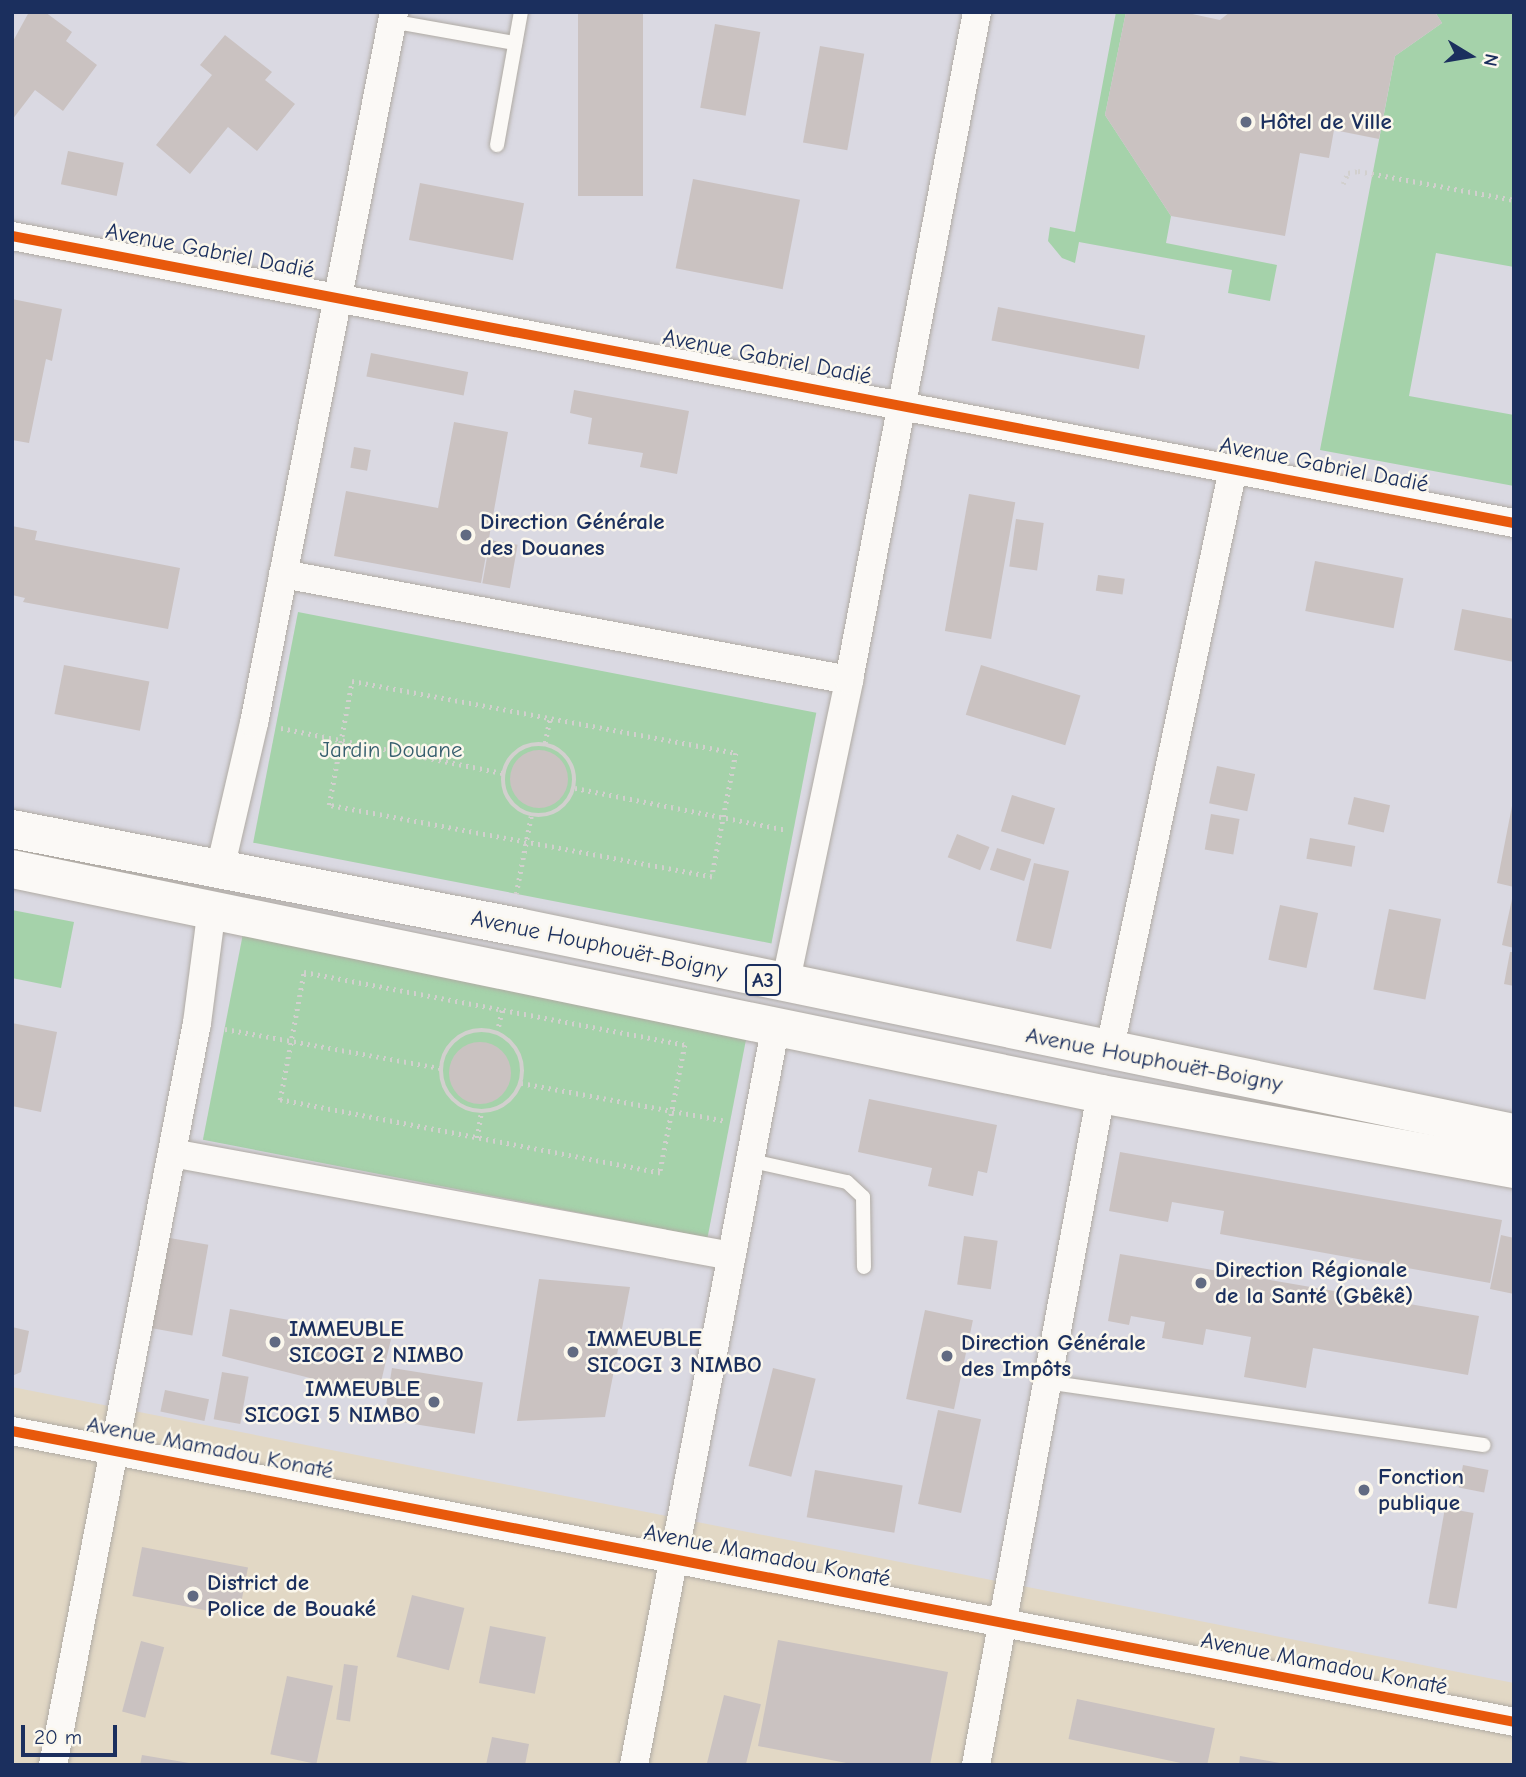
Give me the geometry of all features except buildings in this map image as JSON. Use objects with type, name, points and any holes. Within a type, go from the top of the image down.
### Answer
[{"type":"highway","name":"Avenue Houphouët-Boigny","points":[[12,829],[510,926],[1109,1052],[1514,1133]]},
{"type":"highway","name":"Avenue Houphouët-Boigny","points":[[12,869],[212,907],[1101,1094],[1514,1169]]},
{"type":"street","points":[[785,985],[849,680],[977,12]]},
{"type":"street","points":[[220,869],[254,723],[392,17]]},
{"type":"street","name":"Avenue Gabriel Dadié","points":[[12,236],[1514,523]]},
{"type":"street","points":[[1109,1052],[1233,468]]},
{"type":"street","points":[[283,574],[849,680]]},
{"type":"street","points":[[53,1765],[197,1023],[212,907]]},
{"type":"street","points":[[634,1765],[759,1127],[776,1025]]},
{"type":"street","points":[[976,1765],[1101,1094]]},
{"type":"street","points":[[172,1153],[732,1256]]},
{"type":"street","name":"Avenue Mamadou Konaté","points":[[12,1430],[1514,1722]]},
{"type":"lane","points":[[497,145],[521,12]]},
{"type":"lane","points":[[392,17],[515,43]]},
{"type":"lane","points":[[752,1161],[847,1182],[863,1197],[864,1267]]},
{"type":"lane","points":[[1046,1382],[1483,1445]]},
{"type":"path","points":[[1343,184],[1348,173],[1358,171],[1514,201]]},
{"type":"path","points":[[352,681],[550,718],[736,753],[712,877],[329,805],[352,681]]},
{"type":"path","points":[[545,743],[550,718]]},
{"type":"path","points":[[254,723],[503,773]]},
{"type":"path","points":[[545,743],[562,751],[573,766],[575,788],[560,810],[531,816],[514,807],[504,791],[503,773],[518,749],[545,743]]},
{"type":"path","points":[[575,788],[816,836]]},
{"type":"path","points":[[510,926],[531,816]]},
{"type":"path","points":[[304,972],[685,1045],[660,1173],[280,1100],[291,1041],[304,972]]},
{"type":"path","points":[[197,1023],[441,1068]]},
{"type":"path","points":[[496,1032],[513,1044],[522,1063],[521,1083],[513,1098],[499,1109],[481,1113],[465,1110],[451,1100],[441,1068],[444,1054],[466,1033],[496,1032]]},
{"type":"path","points":[[521,1083],[759,1127]]},
{"type":"path","points":[[477,1138],[481,1113]]},
{"type":"shaded area","points":[[12,12],[1514,12],[1514,1683],[12,1387]]},
{"type":"green space","points":[[1116,12],[1126,12],[1105,115],[1171,216],[1166,243],[1277,265],[1270,301],[1228,293],[1232,270],[1079,242],[1075,263],[1062,258],[1048,241],[1050,227],[1075,232]]},
{"type":"green space","points":[[1435,12],[1514,12],[1514,267],[1436,253],[1409,396],[1514,415],[1514,486],[1320,450],[1395,56],[1442,23]]},
{"type":"green space","name":"Jardin Douane","points":[[298,612],[816,713],[771,943],[253,843]]},
{"type":"green space","points":[[12,910],[74,922],[61,988],[12,978]]},
{"type":"green space","points":[[247,913],[752,1011],[707,1238],[203,1140]]},
{"type":"cycle path","points":[[12,236],[1514,523]]},
{"type":"cycle path","points":[[12,1431],[1514,1722]]},
{"type":"place","name":"Hôtel de Ville","points":[[1246,122]]},
{"type":"place","name":"Direction Générale des Douanes","points":[[466,535]]},
{"type":"place","name":"Direction Régionale de la Santé (Gbêkê)","points":[[1201,1283]]},
{"type":"place","name":"IMMEUBLE SICOGI 2 NIMBO","points":[[275,1342]]},
{"type":"place","name":"IMMEUBLE SICOGI 3 NIMBO","points":[[573,1352]]},
{"type":"place","name":"Direction Générale des Impôts","points":[[947,1356]]},
{"type":"place","name":"IMMEUBLE SICOGI 5 NIMBO","points":[[434,1402]]},
{"type":"place","name":"Fonction publique","points":[[1364,1490]]},
{"type":"place","name":"District de Police de Bouaké","points":[[193,1596]]}]
